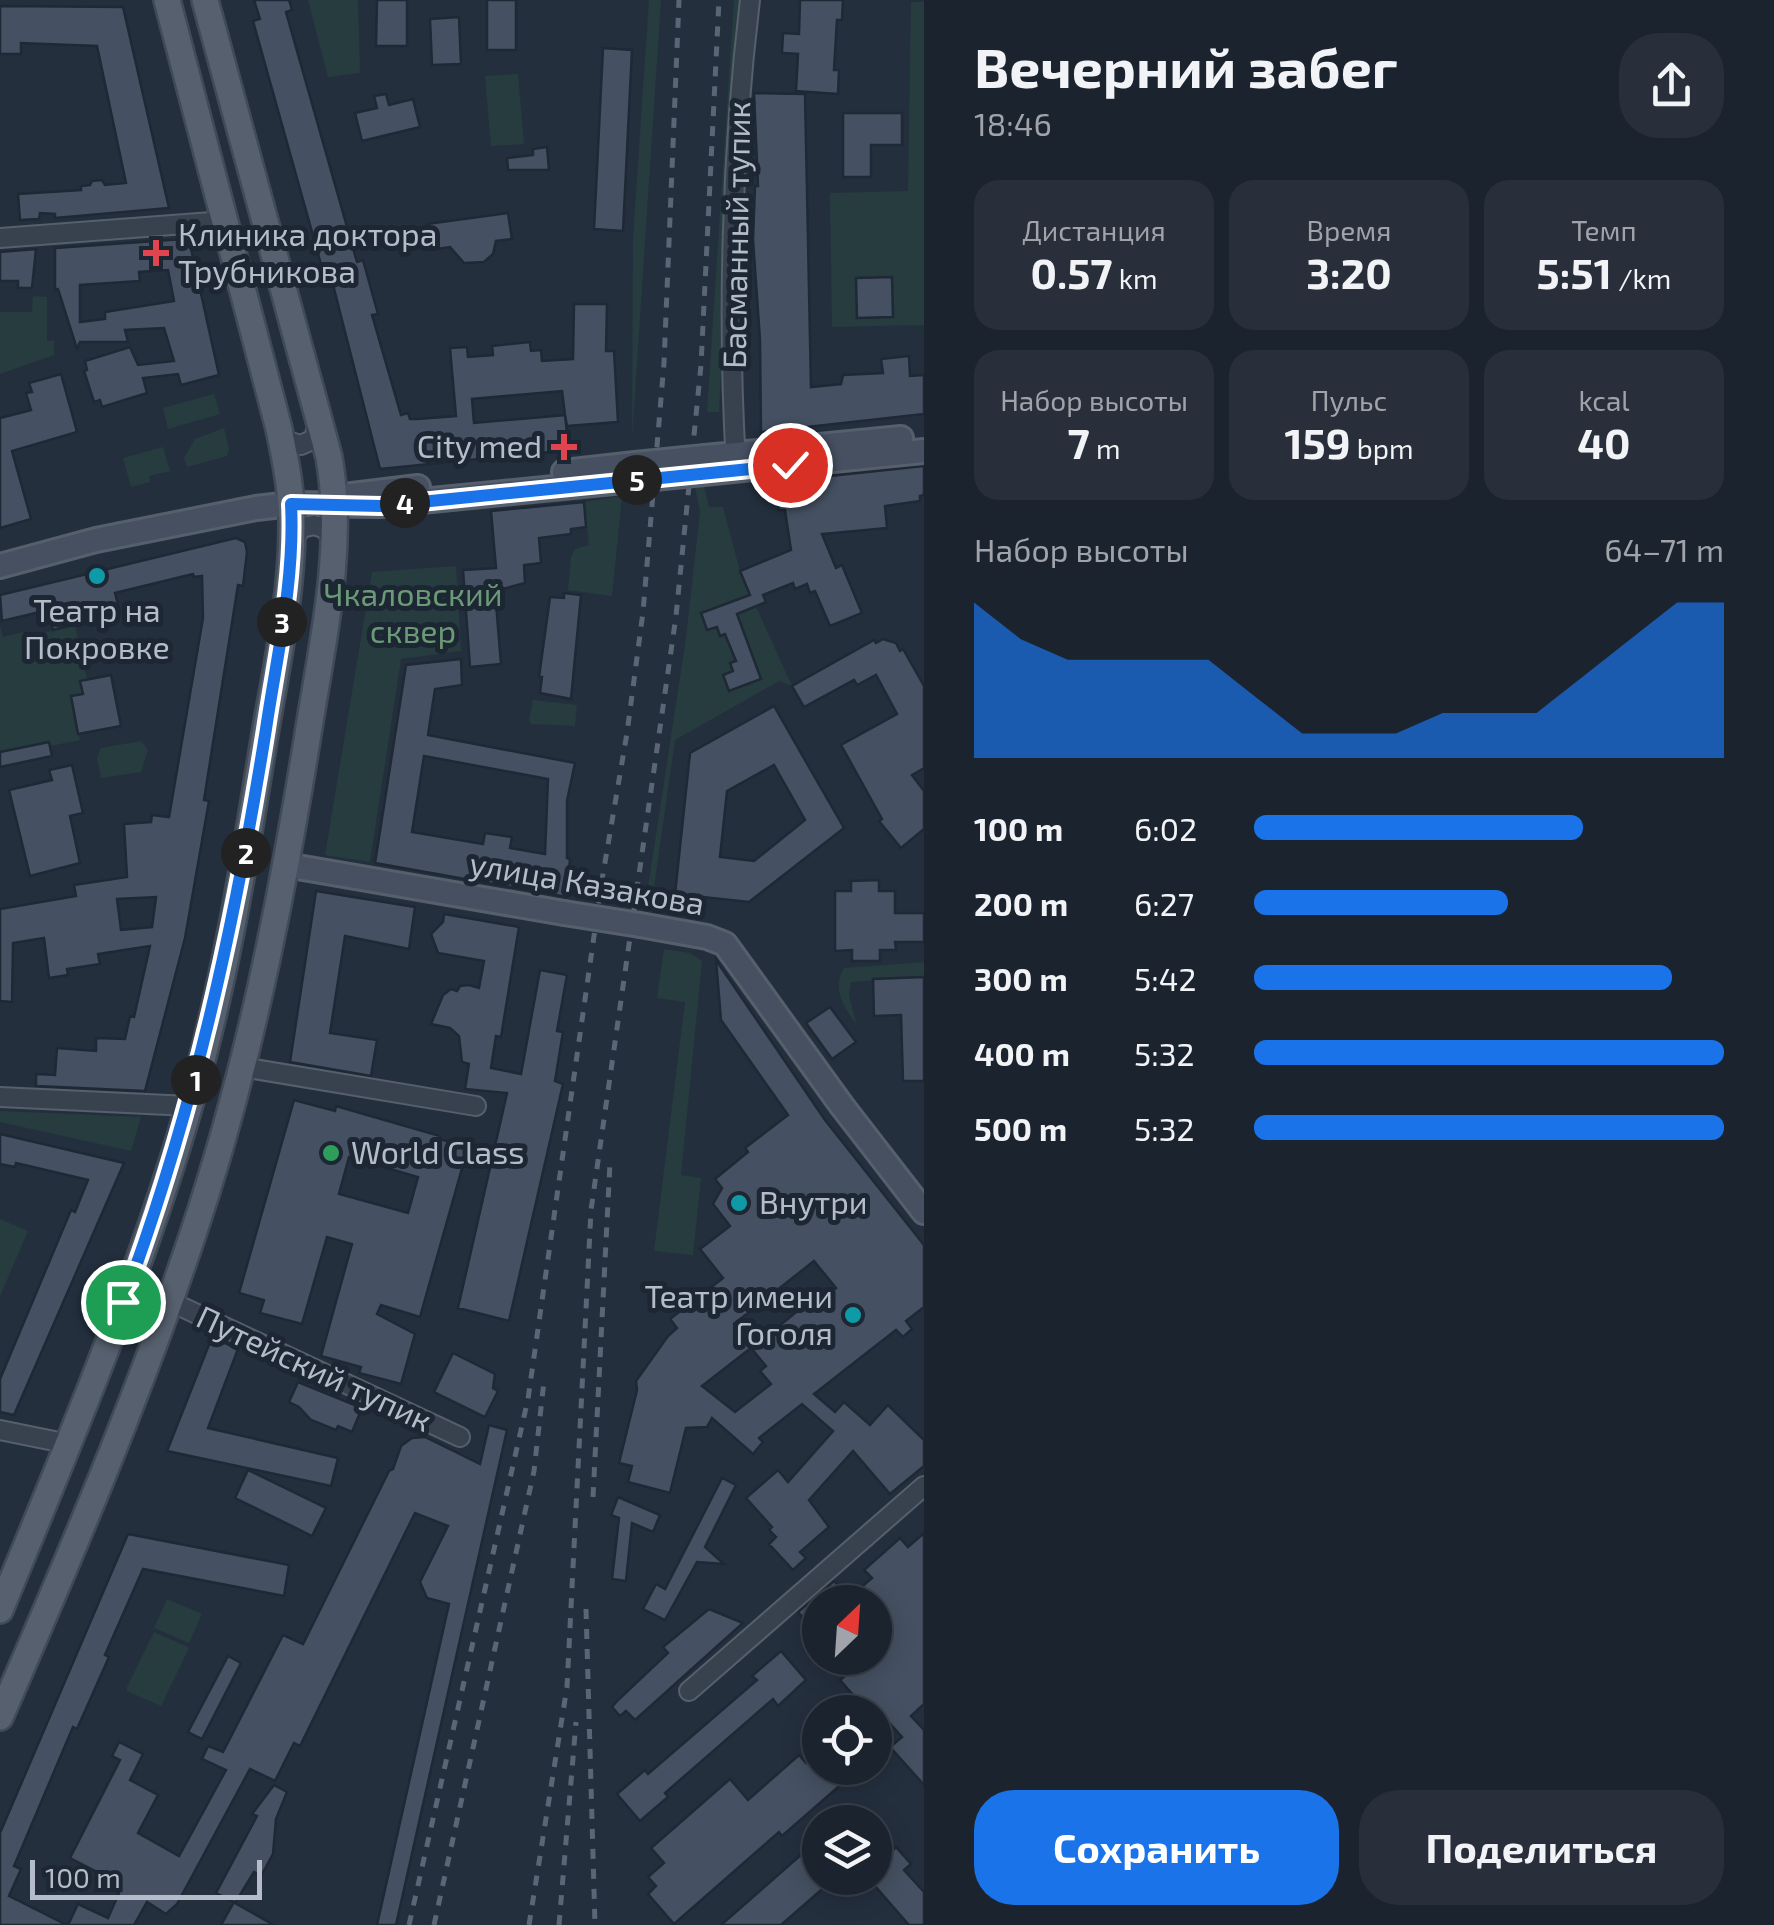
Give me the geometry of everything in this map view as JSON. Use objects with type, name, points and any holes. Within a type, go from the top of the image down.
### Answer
[{"type":"main road","points":[[0,1610],[69,1444],[156,1214],[189,1106],[242,878],[292,545],[291,504],[279,429],[167,0]]},
{"type":"main road","points":[[0,1717],[87,1512],[169,1301],[193,1235],[242,1067],[286,866],[334,547],[336,502],[319,418],[206,0]]},
{"type":"main road","points":[[736,462],[924,435]]},
{"type":"main road","points":[[0,566],[96,540],[291,504],[336,502],[365,490],[924,451]]},
{"type":"main road","name":"улица Казакова","points":[[286,866],[640,925],[726,944],[924,1212]]},
{"type":"street","name":"Басманный тупик","points":[[736,462],[735,242],[741,75],[750,0]]},
{"type":"street","points":[[0,238],[225,221]]},
{"type":"street","points":[[279,429],[287,441],[301,445],[318,433],[319,418]]},
{"type":"street","points":[[292,545],[296,533],[314,525],[326,529],[334,547]]},
{"type":"street","points":[[242,1067],[476,1106]]},
{"type":"street","points":[[0,1098],[189,1106]]},
{"type":"street","name":"Путейский тупик","points":[[169,1301],[460,1437]]},
{"type":"street","points":[[0,1430],[69,1444]]},
{"type":"street","points":[[690,1691],[924,1486]]},
{"type":"green space","points":[[308,0],[358,0],[360,73],[328,77]]},
{"type":"green space","points":[[649,0],[661,0],[632,438],[633,238]]},
{"type":"green space","points":[[734,0],[745,0],[737,76],[719,412],[707,412]]},
{"type":"green space","points":[[911,2],[924,2],[924,325],[832,327],[830,193],[908,191]]},
{"type":"green space","points":[[518,74],[524,144],[491,146],[485,76]]},
{"type":"green space","points":[[33,296],[47,297],[47,341],[54,341],[54,355],[0,374],[0,312],[32,312]]},
{"type":"green space","points":[[214,394],[220,414],[168,429],[163,408]]},
{"type":"green space","points":[[224,428],[227,456],[187,467],[184,458],[195,439]]},
{"type":"green space","points":[[163,447],[170,471],[149,476],[150,482],[131,487],[123,458]]},
{"type":"green space","points":[[704,486],[709,507],[723,507],[740,571],[792,686],[779,681],[675,740],[651,908],[645,907],[686,638],[700,512],[695,487]],"holes":[[[732,602],[761,678],[730,690],[736,661],[725,634],[720,635],[717,627],[707,630],[701,614]]]},
{"type":"green space","points":[[622,496],[612,596],[568,590],[571,557],[575,549],[589,545],[584,502]]},
{"type":"green space","name":"Чкаловский сквер","points":[[456,566],[461,651],[401,659],[370,862],[325,855],[372,572]]},
{"type":"green space","points":[[0,626],[3,637],[75,626],[87,679],[80,681],[83,694],[71,696],[80,740],[0,752]]},
{"type":"green space","points":[[533,700],[577,705],[575,726],[531,724]]},
{"type":"green space","points":[[141,741],[148,750],[141,772],[101,778],[97,757],[101,748]]},
{"type":"green space","points":[[664,949],[690,953],[702,961],[681,1175],[701,1178],[693,1255],[654,1251],[685,1002],[657,998]]},
{"type":"green space","points":[[924,962],[924,976],[851,982],[849,995],[856,1024],[839,990],[844,968]]},
{"type":"green space","points":[[0,1111],[141,1117],[131,1151],[0,1122]]},
{"type":"green space","points":[[0,1219],[28,1231],[0,1296]]},
{"type":"green space","points":[[167,1599],[202,1614],[189,1643],[154,1628]]},
{"type":"green space","points":[[154,1632],[188,1647],[161,1706],[127,1691]]},
{"type":"building","points":[[254,0],[289,0],[292,10],[286,12],[357,262],[363,260],[378,314],[372,315],[401,415],[408,413],[410,419],[456,416],[450,348],[467,347],[468,357],[493,355],[492,346],[530,342],[531,351],[541,350],[542,361],[573,359],[574,304],[607,304],[606,351],[614,351],[618,422],[567,426],[565,415],[569,450],[380,469],[330,273],[324,275],[253,21],[260,19]],"holes":[[[562,391],[565,415],[474,423],[472,399]]]},
{"type":"building","points":[[377,0],[407,0],[407,46],[376,46]]},
{"type":"building","points":[[487,0],[516,0],[516,50],[487,50]]},
{"type":"building","points":[[800,0],[843,0],[842,20],[837,20],[834,70],[839,70],[838,94],[796,91],[798,54],[782,53],[783,33],[799,34]]},
{"type":"building","points":[[0,6],[123,7],[169,208],[55,218],[55,214],[40,213],[39,219],[20,220],[18,194],[81,190],[81,186],[92,181],[102,180],[105,185],[126,183],[97,46],[21,43],[21,54],[0,54]]},
{"type":"building","points":[[459,17],[461,64],[432,65],[430,19]]},
{"type":"building","points":[[603,48],[632,50],[623,231],[594,229]]},
{"type":"building","points":[[754,93],[805,94],[811,387],[841,384],[843,375],[883,373],[881,359],[909,356],[910,376],[924,375],[924,414],[761,432],[753,240],[758,186]]},
{"type":"building","points":[[386,94],[389,105],[413,99],[420,127],[362,141],[355,113],[377,108],[374,96]]},
{"type":"building","points":[[843,113],[902,113],[902,145],[871,145],[871,177],[843,177]]},
{"type":"building","points":[[547,147],[549,170],[508,170],[507,158],[533,155],[533,149]]},
{"type":"building","points":[[508,213],[512,239],[496,241],[493,254],[484,262],[464,263],[450,247],[430,250],[427,224]]},
{"type":"building","points":[[184,239],[190,244],[219,375],[181,385],[178,374],[143,378],[147,393],[102,407],[100,400],[94,402],[84,371],[85,361],[130,347],[138,365],[174,361],[164,328],[125,330],[128,342],[80,342],[77,349],[58,289],[55,290],[55,248]],"holes":[[[168,270],[174,301],[105,312],[105,319],[80,322],[80,285],[140,281],[139,272]]]},
{"type":"building","points":[[36,249],[32,288],[18,288],[18,281],[0,281],[0,252]]},
{"type":"building","points":[[892,277],[893,317],[857,318],[856,278]]},
{"type":"building","points":[[61,374],[77,432],[12,451],[31,519],[0,528],[0,418],[31,410],[26,393],[32,392],[29,383]]},
{"type":"building","points":[[924,466],[924,495],[920,501],[885,506],[887,528],[822,534],[836,568],[842,565],[862,613],[830,626],[815,591],[810,593],[807,584],[795,589],[793,583],[763,595],[766,602],[737,614],[761,679],[729,691],[723,675],[733,671],[730,663],[736,661],[725,634],[720,636],[717,627],[707,630],[701,613],[750,595],[740,571],[791,550],[785,510],[779,510],[773,482]]},
{"type":"building","points":[[584,502],[586,527],[571,529],[571,534],[539,538],[541,563],[524,565],[525,583],[495,591],[501,664],[470,667],[463,570],[496,568],[491,511]]},
{"type":"building","points":[[236,538],[245,542],[243,586],[238,585],[204,800],[209,801],[185,938],[145,1091],[36,1086],[36,1074],[55,1075],[57,1048],[96,1051],[96,1038],[125,1039],[150,946],[98,954],[100,964],[67,969],[68,975],[49,978],[44,938],[13,943],[12,1002],[0,1001],[0,909],[76,896],[74,885],[127,877],[124,824],[151,822],[152,815],[169,817],[203,618],[202,576],[193,574],[115,593],[120,612],[53,630],[48,610],[2,621],[0,595]],"holes":[[[156,897],[152,927],[121,930],[117,899]]]},
{"type":"building","points":[[564,593],[581,595],[571,699],[540,693],[550,597],[564,598]]},
{"type":"building","points":[[883,639],[896,643],[900,651],[903,649],[924,686],[924,768],[912,775],[924,791],[924,829],[901,848],[879,821],[882,819],[841,745],[897,714],[876,675],[857,685],[854,680],[804,707],[792,686],[874,640],[876,643]]},
{"type":"building","points":[[461,659],[462,685],[435,689],[428,735],[575,763],[567,801],[567,897],[375,863],[406,665]],"holes":[[[424,756],[548,779],[545,854],[510,848],[512,837],[485,833],[483,844],[412,832]]]},
{"type":"building","points":[[111,675],[121,726],[78,734],[71,696],[83,694],[80,681]]},
{"type":"building","points":[[774,706],[844,828],[749,902],[675,894],[690,753]],"holes":[[[774,765],[805,820],[754,861],[720,857],[727,791]]]},
{"type":"building","points":[[49,742],[52,756],[0,767],[0,752]]},
{"type":"building","points":[[72,765],[83,813],[70,816],[80,863],[30,876],[9,790],[52,780],[49,770]]},
{"type":"building","points":[[879,880],[879,891],[895,891],[895,913],[924,913],[924,942],[895,942],[896,950],[880,950],[880,961],[852,961],[852,950],[835,951],[835,891],[851,891],[851,881]]},
{"type":"building","points":[[316,891],[415,907],[409,949],[345,936],[330,1033],[377,1040],[371,1076],[290,1062]]},
{"type":"building","points":[[444,914],[519,927],[501,1037],[496,1036],[491,1068],[521,1074],[540,970],[567,975],[557,1031],[563,1032],[555,1081],[563,1084],[509,1321],[458,1308],[507,1093],[465,1089],[469,1064],[462,1062],[459,1036],[450,1028],[431,1024],[443,995],[451,989],[457,991],[460,986],[469,985],[479,988],[484,961],[438,953],[431,934],[443,922]]},
{"type":"building","points":[[716,960],[825,1120],[924,1245],[924,1307],[906,1321],[912,1329],[903,1337],[896,1330],[814,1394],[835,1412],[844,1402],[870,1425],[888,1405],[924,1440],[924,1466],[890,1494],[853,1451],[809,1500],[829,1527],[800,1552],[806,1558],[793,1570],[769,1544],[776,1537],[769,1530],[772,1527],[746,1498],[778,1470],[788,1482],[833,1431],[802,1404],[759,1438],[763,1442],[753,1454],[712,1418],[707,1427],[686,1428],[670,1493],[628,1482],[632,1466],[619,1463],[636,1381],[677,1328],[670,1319],[723,1278],[700,1249],[730,1226],[713,1204],[722,1188],[715,1179],[748,1152],[745,1148],[788,1115],[721,1020]],"holes":[[[814,1261],[836,1288],[810,1309],[806,1304],[752,1348],[734,1324]],[[751,1348],[766,1366],[760,1371],[771,1384],[735,1412],[702,1386]]]},
{"type":"building","points":[[924,977],[924,1081],[903,1081],[901,1015],[874,1016],[873,979]]},
{"type":"building","points":[[830,1007],[856,1042],[832,1059],[806,1023]]},
{"type":"building","points":[[294,1100],[335,1111],[336,1106],[468,1147],[420,1317],[381,1305],[377,1314],[415,1334],[401,1384],[359,1373],[361,1367],[321,1356],[352,1244],[327,1237],[302,1324],[260,1313],[264,1300],[239,1293]],"holes":[[[349,1157],[418,1177],[408,1213],[339,1194]]]},
{"type":"building","points":[[0,1134],[124,1163],[14,1415],[0,1412],[0,1379],[71,1210],[75,1212],[88,1180],[16,1163],[15,1167],[0,1164]]},
{"type":"building","points":[[212,1337],[238,1349],[208,1428],[338,1458],[331,1486],[167,1451]]},
{"type":"building","points":[[453,1353],[495,1374],[493,1388],[498,1391],[485,1417],[434,1392]]},
{"type":"building","points":[[298,1382],[362,1408],[352,1432],[311,1420],[289,1402]]},
{"type":"building","points":[[489,1425],[507,1430],[396,1925],[377,1925],[449,1604],[427,1598],[420,1582],[448,1526],[415,1513],[300,1746],[294,1743],[275,1781],[250,1769],[177,1904],[166,1914],[147,1902],[134,1925],[68,1925],[78,1904],[108,1918],[119,1893],[98,1881],[101,1874],[70,1858],[120,1760],[112,1756],[119,1742],[143,1754],[130,1780],[158,1795],[138,1833],[179,1856],[226,1770],[202,1759],[208,1746],[223,1752],[283,1635],[303,1644],[393,1469],[401,1446],[412,1438],[425,1437],[480,1464]]},
{"type":"building","points":[[248,1470],[326,1508],[312,1536],[235,1498]]},
{"type":"building","points":[[722,1478],[736,1485],[705,1547],[724,1564],[697,1562],[665,1620],[643,1609],[656,1584],[665,1589]]},
{"type":"building","points":[[618,1497],[660,1515],[653,1532],[632,1523],[626,1581],[612,1579],[619,1518],[611,1515]]},
{"type":"building","points":[[924,1533],[924,1704],[911,1716],[924,1730],[924,1785],[892,1749],[902,1737],[892,1726],[892,1695],[853,1695],[840,1680],[846,1675],[892,1675],[892,1585],[864,1585],[872,1578],[864,1570],[900,1538],[908,1547]]},
{"type":"building","points":[[128,1534],[289,1565],[284,1596],[143,1569],[105,1655],[109,1657],[77,1729],[73,1727],[14,1866],[21,1869],[9,1896],[67,1925],[0,1925],[0,1833]]},
{"type":"building","points":[[709,1609],[743,1623],[635,1720],[626,1711],[620,1716],[612,1707],[668,1653],[663,1647]]},
{"type":"building","points":[[781,1651],[806,1680],[778,1706],[773,1699],[665,1793],[668,1797],[640,1821],[617,1794],[645,1770],[648,1774],[757,1680],[752,1676]]},
{"type":"building","points":[[228,1656],[241,1663],[202,1739],[188,1732]]},
{"type":"building","points":[[799,1755],[802,1785],[841,1785],[818,1805],[802,1805],[802,1819],[782,1836],[779,1832],[674,1924],[648,1894],[656,1886],[648,1877],[664,1863],[651,1848],[730,1779],[748,1800]]},
{"type":"building","points":[[274,1785],[287,1792],[276,1819],[273,1854],[261,1876],[254,1872],[235,1903],[274,1925],[221,1925],[234,1902],[216,1893],[257,1816],[252,1814]]},
{"type":"building","points":[[896,1847],[911,1864],[904,1870],[924,1892],[924,1925],[909,1925],[883,1895],[892,1895],[892,1851]]},
{"type":"building","points":[[802,1854],[802,1895],[815,1895],[781,1925],[721,1925]]},
{"type":"railway","points":[[409,1925],[528,1399],[602,880],[627,733],[643,612],[664,363],[679,0]]},
{"type":"railway","points":[[529,1925],[567,1687],[591,1210],[676,616],[701,365],[719,0]]},
{"type":"railway","points":[[593,1497],[610,1163]]},
{"type":"railway","points":[[434,1925],[534,1471],[544,1381]]},
{"type":"railway","points":[[586,1609],[595,1925]]},
{"type":"railway","points":[[559,1925],[576,1722]]},
{"type":"place","name":"Клиника доктора Трубникова","points":[[156,253]]},
{"type":"place","name":"City med","points":[[564,447]]},
{"type":"place","name":"Театр на Покровке","points":[[97,576]]},
{"type":"place","name":"World Class","points":[[331,1153]]},
{"type":"place","name":"Внутри","points":[[739,1203]]},
{"type":"place","name":"Театр имени Гоголя","points":[[853,1315]]},
{"type":"route","points":[[123,1302],[156,1214],[189,1106],[231,932],[285,606],[292,545],[291,504],[381,506],[790,465]]}]
